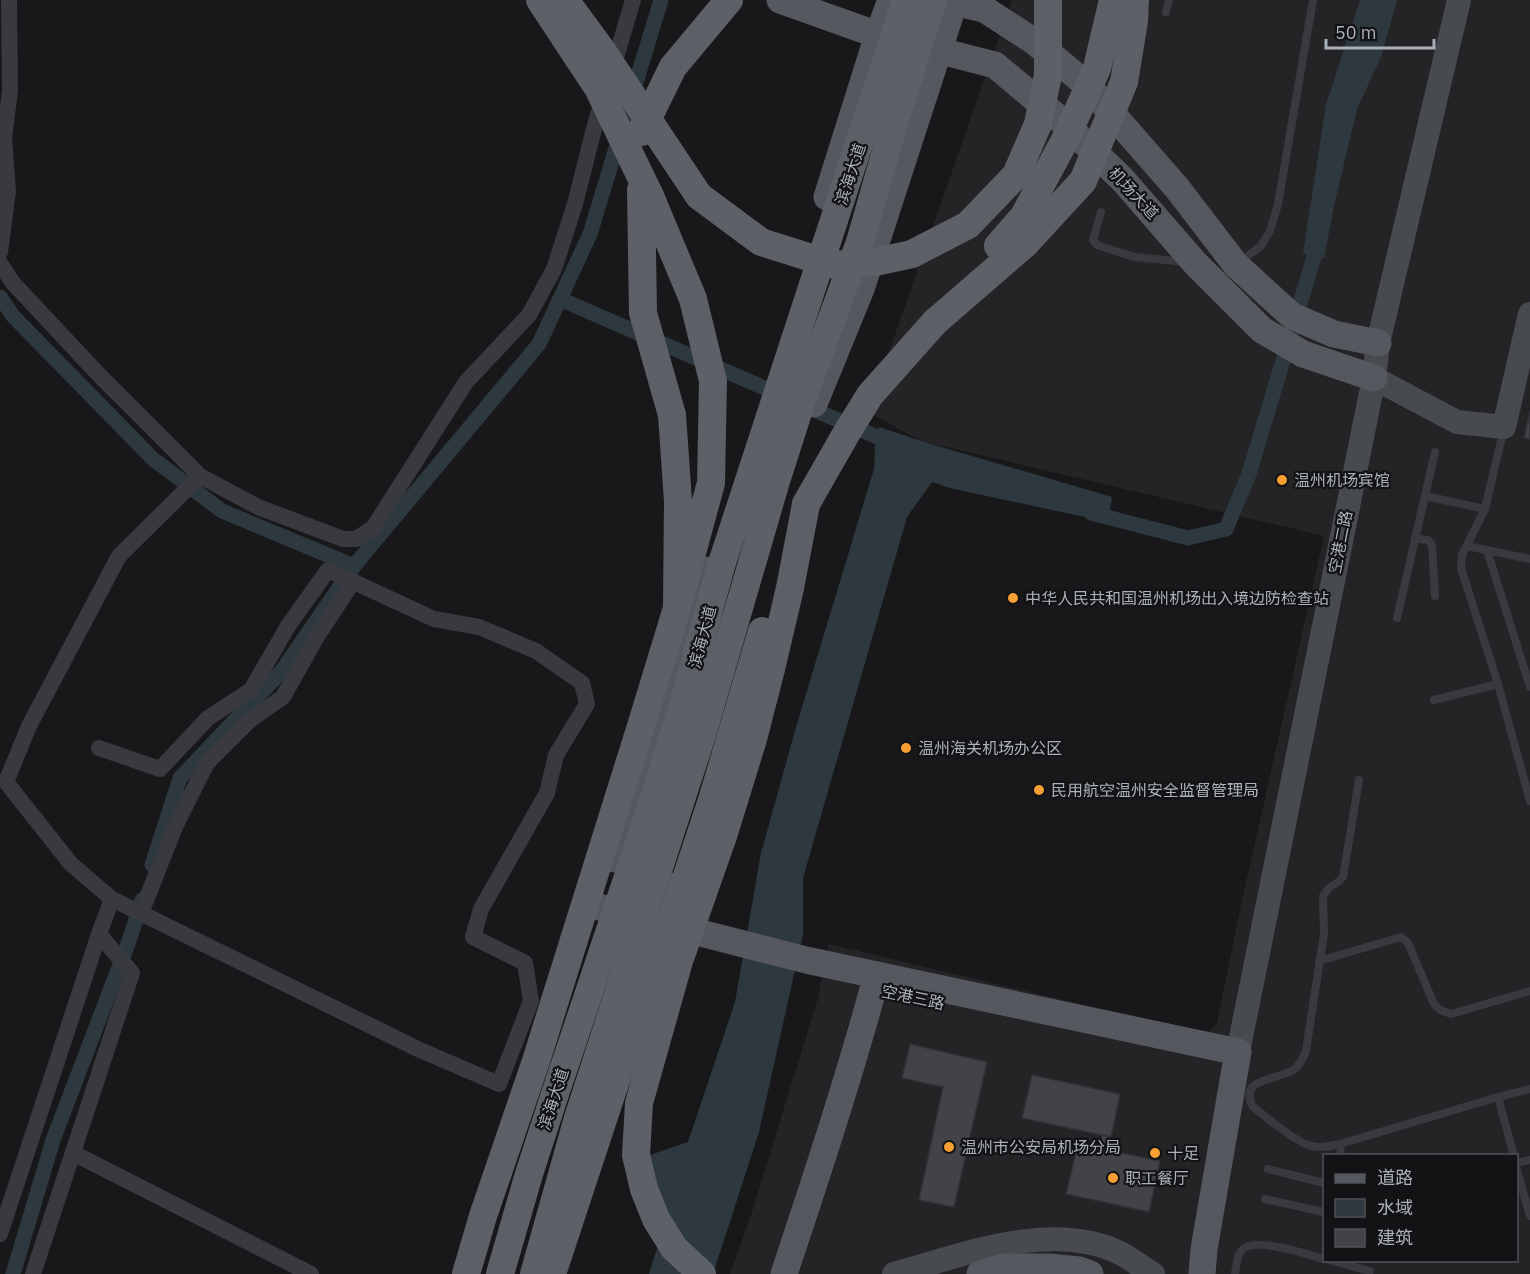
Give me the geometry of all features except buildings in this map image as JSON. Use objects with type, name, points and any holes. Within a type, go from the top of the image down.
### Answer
[{"type":"highway","points":[[466,1274],[635,746],[677,608],[711,483],[713,381],[693,299],[650,196],[598,88],[540,0]]},
{"type":"highway","points":[[565,0],[601,49],[699,195],[761,242],[834,265],[875,262],[912,254],[968,225],[1016,175],[1038,124],[1048,75],[1048,0]]},
{"type":"highway","points":[[677,608],[678,501],[672,415],[643,313],[641,133],[674,67],[729,0]]},
{"type":"highway","name":"滨海大道","points":[[500,1274],[543,1130],[660,781],[721,566],[906,0]]},
{"type":"highway","name":"滨海大道","points":[[534,1274],[578,1118],[701,738],[802,400],[860,242],[894,123],[947,0]]},
{"type":"highway","points":[[552,1274],[713,797],[769,608],[806,504],[870,395],[1024,216],[1065,140],[1097,68],[1113,0]]},
{"type":"highway","points":[[935,322],[1025,244],[1083,181],[1124,82],[1134,21],[1135,0]]},
{"type":"highway","points":[[702,1274],[674,1248],[656,1219],[644,1189],[636,1155],[639,1103],[679,961],[723,837],[753,740],[790,588],[806,504]]},
{"type":"main road","name":"机场大道","points":[[780,0],[878,35],[994,65],[1063,122],[1123,180],[1195,263],[1262,330],[1303,354],[1374,378]]},
{"type":"main road","points":[[478,1274],[891,0]]},
{"type":"main road","name":"机场大道","points":[[947,0],[984,9],[1035,42],[1087,85],[1177,188],[1236,266],[1292,316],[1334,334],[1378,343]]},
{"type":"main road","points":[[547,1274],[654,931],[806,426],[861,289],[938,50],[947,0]]},
{"type":"main road","name":"空港二路","points":[[1236,1059],[1374,378],[1378,343],[1459,0]]},
{"type":"main road","points":[[1374,378],[1457,422],[1504,428],[1530,314]]},
{"type":"main road","name":"空港三路","points":[[595,916],[803,966],[1236,1059]]},
{"type":"main road","points":[[788,1272],[875,981]]},
{"type":"main road","points":[[1202,1274],[1204,1249],[1236,1059]]},
{"type":"main road","points":[[898,1273],[950,1257],[1044,1239],[1072,1240],[1100,1246],[1121,1254],[1153,1274]]},
{"type":"main road","points":[[980,1274],[1004,1267],[1050,1267],[1079,1270],[1090,1274]]},
{"type":"street","points":[[0,252],[8,191],[4,138],[10,91],[9,0]]},
{"type":"street","points":[[0,263],[13,283],[100,376],[200,476],[258,507],[343,539],[356,539],[373,528],[466,382],[529,315],[554,269],[575,204],[594,129],[633,0]]},
{"type":"street","points":[[99,748],[160,769],[208,718],[251,690],[288,626],[328,570],[434,619],[479,627],[536,651],[582,683],[587,704],[556,755],[547,793],[481,909],[473,937],[525,963],[531,1001],[499,1084],[409,1044],[112,899],[71,864],[3,788],[29,726],[119,556],[200,476]]},
{"type":"street","points":[[137,911],[207,763],[250,720],[283,697],[348,580]]},
{"type":"street","points":[[0,1234],[112,899]]},
{"type":"street","points":[[33,1274],[132,973],[99,934]]},
{"type":"street","points":[[73,1153],[310,1274]]},
{"type":"lane","points":[[1166,12],[1169,0]]},
{"type":"lane","points":[[1236,266],[1261,246],[1270,231],[1278,204],[1312,0]]},
{"type":"lane","points":[[1101,212],[1093,240],[1096,245],[1134,257],[1195,263]]},
{"type":"lane","points":[[1504,428],[1485,509],[1462,555],[1461,568],[1498,684],[1530,801]]},
{"type":"lane","points":[[1397,618],[1435,452]]},
{"type":"lane","points":[[1425,496],[1485,509]]},
{"type":"lane","points":[[1415,538],[1428,540],[1432,545],[1436,596]]},
{"type":"lane","points":[[1467,546],[1530,559]]},
{"type":"lane","points":[[1487,550],[1530,687]]},
{"type":"lane","points":[[1434,700],[1498,684]]},
{"type":"lane","points":[[1359,780],[1343,877],[1323,896],[1323,933],[1306,1051],[1295,1069],[1254,1084],[1250,1100],[1253,1107],[1308,1145],[1323,1147],[1530,1089]]},
{"type":"lane","points":[[1319,960],[1401,937],[1408,943],[1431,998],[1440,1010],[1451,1014],[1530,991]]},
{"type":"lane","points":[[1497,1097],[1514,1154]]},
{"type":"lane","points":[[1340,1144],[1341,1154]]},
{"type":"lane","points":[[1328,1154],[1329,1146]]},
{"type":"lane","points":[[1268,1169],[1323,1183]]},
{"type":"lane","points":[[1518,1172],[1530,1216]]},
{"type":"lane","points":[[1265,1199],[1323,1212]]},
{"type":"lane","points":[[1235,1274],[1240,1251],[1246,1246],[1256,1244],[1323,1259]]},
{"type":"lane","points":[[1334,1262],[1370,1272]]},
{"type":"shaded area","points":[[1012,0],[1530,0],[1530,1274],[730,1274],[752,1212],[818,998],[829,944],[1207,1034],[1217,1023],[1241,905],[1324,536],[921,441],[868,412]]},
{"type":"water","points":[[1360,0],[1397,0],[1381,57],[1357,109],[1324,258],[1303,253],[1326,105]]},
{"type":"water","points":[[879,427],[1112,497],[1108,522],[950,488],[932,482],[907,517],[803,878],[803,934],[759,1132],[713,1274],[649,1274],[668,1215],[653,1182],[650,1155],[688,1142],[735,1002],[761,853],[796,727],[874,469]]},
{"type":"waterway","points":[[152,865],[180,778],[281,672],[354,566],[539,344],[590,234],[661,0]]},
{"type":"waterway","points":[[1091,513],[1188,538],[1226,529],[1249,474],[1317,247]]},
{"type":"waterway","points":[[0,297],[13,316],[153,459],[222,511],[354,566]]},
{"type":"waterway","points":[[560,299],[783,396]]},
{"type":"waterway","points":[[805,406],[896,445]]},
{"type":"waterway","points":[[13,1274],[53,1140],[129,941],[142,900]]},
{"type":"place","name":"温州机场宾馆","points":[[1282,480]]},
{"type":"place","name":"中华人民共和国温州机场出入境边防检查站","points":[[1013,598]]},
{"type":"place","name":"温州海关机场办公区","points":[[906,748]]},
{"type":"place","name":"民用航空温州安全监督管理局","points":[[1039,790]]},
{"type":"place","name":"温州市公安局机场分局","points":[[949,1147]]},
{"type":"place","name":"十足","points":[[1155,1153]]},
{"type":"place","name":"职工餐厅","points":[[1113,1178]]}]
